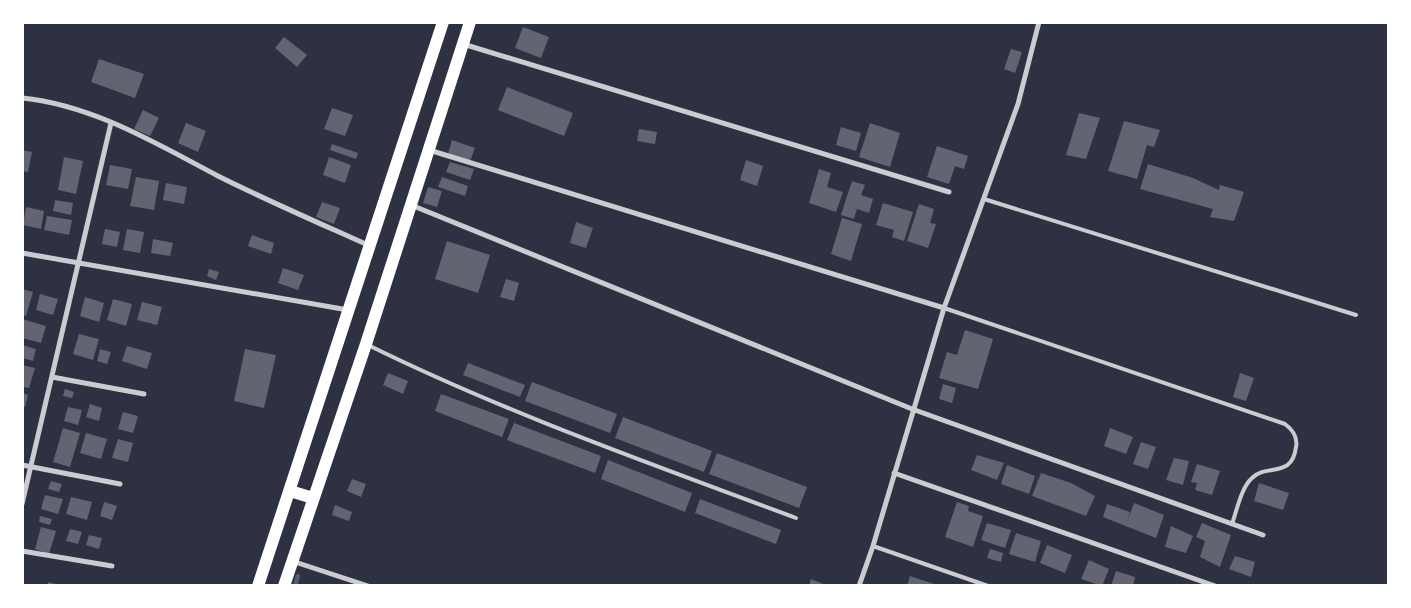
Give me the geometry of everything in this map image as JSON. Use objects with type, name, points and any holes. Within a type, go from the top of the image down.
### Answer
[{"type":"main road","points":[[258,586],[443,22]]},
{"type":"main road","points":[[284,586],[366,344],[470,22]]},
{"type":"main road","points":[[290,491],[313,498]]},
{"type":"street","points":[[859,586],[874,546],[912,409],[944,308],[1018,104],[1039,22]]},
{"type":"street","points":[[463,44],[949,192]]},
{"type":"street","points":[[22,98],[58,103],[111,123],[244,188],[370,246]]},
{"type":"street","points":[[22,504],[111,123]]},
{"type":"street","points":[[428,150],[944,308]]},
{"type":"street","points":[[410,204],[912,409],[1263,535]]},
{"type":"street","points":[[22,253],[349,310]]},
{"type":"street","points":[[52,376],[144,394]]},
{"type":"street","points":[[22,465],[120,484]]},
{"type":"street","points":[[894,473],[1215,586]]},
{"type":"street","points":[[22,551],[112,566]]},
{"type":"street","points":[[291,561],[368,586]]},
{"type":"lane","points":[[984,198],[1356,315]]},
{"type":"lane","points":[[944,308],[1285,424],[1292,429],[1297,442],[1291,462],[1284,467],[1258,474],[1251,479],[1232,524]]},
{"type":"lane","points":[[366,344],[425,373],[544,422],[796,518]]},
{"type":"lane","points":[[874,546],[988,586]]},
{"type":"building","points":[[523,27],[549,37],[541,58],[515,48]]},
{"type":"building","points":[[284,37],[307,55],[297,67],[275,48]]},
{"type":"building","points":[[1011,49],[1022,52],[1015,73],[1004,69]]},
{"type":"building","points":[[99,59],[144,74],[135,98],[91,82]]},
{"type":"building","points":[[507,87],[573,113],[564,136],[498,110]]},
{"type":"building","points":[[332,108],[353,115],[345,136],[324,129]]},
{"type":"building","points":[[143,110],[159,118],[150,136],[134,129]]},
{"type":"building","points":[[1079,113],[1100,118],[1086,159],[1066,155]]},
{"type":"building","points":[[1124,121],[1160,130],[1154,147],[1147,145],[1137,179],[1108,171]]},
{"type":"building","points":[[186,123],[206,131],[198,152],[178,143]]},
{"type":"building","points":[[870,123],[900,133],[890,167],[859,157]]},
{"type":"building","points":[[841,127],[861,133],[856,151],[836,145]]},
{"type":"building","points":[[639,129],[657,132],[655,144],[637,141]]},
{"type":"building","points":[[452,140],[475,148],[470,161],[448,154]]},
{"type":"building","points":[[332,144],[358,153],[356,159],[330,150]]},
{"type":"building","points":[[937,146],[968,156],[964,169],[955,166],[949,184],[927,177]]},
{"type":"building","points":[[22,150],[32,152],[28,172],[22,171]]},
{"type":"building","points":[[64,157],[83,161],[76,194],[58,190]]},
{"type":"building","points":[[329,157],[351,165],[345,183],[323,175]]},
{"type":"building","points":[[746,160],[763,166],[757,186],[740,180]]},
{"type":"building","points":[[450,162],[474,169],[470,180],[446,172]]},
{"type":"building","points":[[1148,164],[1193,178],[1219,190],[1220,185],[1244,192],[1234,221],[1210,217],[1213,209],[1140,189]]},
{"type":"building","points":[[110,165],[132,169],[128,189],[106,185]]},
{"type":"building","points":[[819,169],[831,173],[827,187],[843,192],[836,212],[809,203]]},
{"type":"building","points":[[136,177],[159,181],[154,210],[130,206]]},
{"type":"building","points":[[442,177],[468,186],[465,196],[438,187]]},
{"type":"building","points":[[852,181],[865,185],[861,195],[873,199],[869,213],[857,209],[854,219],[841,215]]},
{"type":"building","points":[[166,183],[187,187],[184,204],[163,200]]},
{"type":"building","points":[[428,187],[442,191],[437,207],[423,203]]},
{"type":"building","points":[[55,200],[73,203],[71,215],[53,211]]},
{"type":"building","points":[[322,202],[340,208],[334,224],[316,217]]},
{"type":"building","points":[[883,203],[913,212],[904,241],[892,237],[894,230],[876,225]]},
{"type":"building","points":[[919,204],[934,209],[930,223],[936,224],[928,248],[907,241]]},
{"type":"building","points":[[26,207],[44,211],[41,229],[23,225]]},
{"type":"building","points":[[47,216],[72,220],[69,235],[44,230]]},
{"type":"building","points":[[842,218],[862,224],[851,261],[831,254]]},
{"type":"building","points":[[576,222],[593,228],[586,248],[570,243]]},
{"type":"building","points":[[105,229],[120,232],[117,247],[102,244]]},
{"type":"building","points":[[127,229],[144,232],[140,253],[123,250]]},
{"type":"building","points":[[252,235],[274,243],[271,254],[248,246]]},
{"type":"building","points":[[153,239],[173,243],[170,256],[151,253]]},
{"type":"building","points":[[447,241],[490,255],[478,293],[435,279]]},
{"type":"building","points":[[283,268],[304,275],[298,290],[278,283]]},
{"type":"building","points":[[209,269],[219,272],[216,280],[207,276]]},
{"type":"building","points":[[506,279],[519,283],[514,301],[500,297]]},
{"type":"building","points":[[22,289],[33,292],[26,316],[22,315]]},
{"type":"building","points":[[40,294],[58,299],[53,315],[36,310]]},
{"type":"building","points":[[85,297],[104,303],[99,322],[80,316]]},
{"type":"building","points":[[113,299],[132,304],[126,326],[107,320]]},
{"type":"building","points":[[142,302],[162,307],[157,325],[137,320]]},
{"type":"building","points":[[22,319],[46,326],[41,343],[22,338]]},
{"type":"building","points":[[965,330],[993,339],[978,389],[939,378],[947,352],[957,355]]},
{"type":"building","points":[[79,334],[99,339],[93,360],[73,354]]},
{"type":"building","points":[[22,345],[36,349],[33,361],[22,358]]},
{"type":"building","points":[[127,346],[152,353],[147,369],[122,361]]},
{"type":"building","points":[[100,349],[111,352],[107,364],[97,361]]},
{"type":"building","points":[[245,349],[276,355],[264,408],[234,401]]},
{"type":"building","points":[[468,363],[525,385],[520,397],[463,375]]},
{"type":"building","points":[[22,365],[35,368],[29,388],[22,387]]},
{"type":"building","points":[[388,373],[408,381],[403,394],[383,385]]},
{"type":"building","points":[[1240,373],[1254,378],[1246,401],[1233,397]]},
{"type":"building","points":[[532,382],[617,414],[610,433],[525,401]]},
{"type":"building","points":[[943,384],[956,388],[952,403],[939,399]]},
{"type":"building","points":[[65,389],[74,392],[72,398],[63,396]]},
{"type":"building","points":[[22,393],[28,395],[25,407],[22,406]]},
{"type":"building","points":[[441,394],[509,419],[502,437],[435,411]]},
{"type":"building","points":[[90,404],[102,408],[99,421],[86,417]]},
{"type":"building","points":[[68,407],[82,410],[78,425],[64,421]]},
{"type":"building","points":[[123,412],[138,416],[133,433],[118,429]]},
{"type":"building","points":[[623,417],[712,451],[704,472],[615,438]]},
{"type":"building","points":[[514,423],[601,456],[595,473],[507,440]]},
{"type":"building","points":[[63,428],[80,433],[70,467],[53,462]]},
{"type":"building","points":[[1110,428],[1133,437],[1126,454],[1104,446]]},
{"type":"building","points":[[86,433],[107,439],[101,459],[80,453]]},
{"type":"building","points":[[118,439],[133,443],[128,462],[112,458]]},
{"type":"building","points":[[1141,442],[1156,447],[1148,469],[1133,464]]},
{"type":"building","points":[[717,453],[807,487],[799,508],[709,474]]},
{"type":"building","points":[[977,455],[1004,463],[997,480],[971,470]]},
{"type":"building","points":[[1174,458],[1189,461],[1183,485],[1166,480]]},
{"type":"building","points":[[608,460],[692,493],[685,512],[601,479]]},
{"type":"building","points":[[1197,464],[1220,471],[1212,495],[1195,490],[1197,483],[1191,482]]},
{"type":"building","points":[[1007,465],[1035,476],[1029,494],[1001,484]]},
{"type":"building","points":[[1041,473],[1071,483],[1095,496],[1086,516],[1032,496]]},
{"type":"building","points":[[352,479],[366,484],[361,497],[347,491]]},
{"type":"building","points":[[51,481],[62,484],[59,492],[48,489]]},
{"type":"building","points":[[1259,483],[1289,493],[1283,510],[1254,501]]},
{"type":"building","points":[[45,495],[63,499],[58,514],[41,509]]},
{"type":"building","points":[[71,497],[92,502],[87,520],[66,514]]},
{"type":"building","points":[[700,499],[781,530],[776,544],[695,513]]},
{"type":"building","points":[[104,502],[117,506],[112,520],[100,516]]},
{"type":"building","points":[[957,502],[969,506],[968,511],[983,516],[973,547],[945,537]]},
{"type":"building","points":[[1134,503],[1164,515],[1156,538],[1103,517],[1107,504],[1130,512],[1127,522]]},
{"type":"building","points":[[335,505],[352,512],[349,521],[332,515]]},
{"type":"building","points":[[40,516],[52,519],[50,525],[39,522]]},
{"type":"building","points":[[987,523],[1011,530],[1005,548],[981,540]]},
{"type":"building","points":[[1202,523],[1231,535],[1220,567],[1200,557],[1205,541],[1196,537]]},
{"type":"building","points":[[1171,526],[1193,536],[1186,553],[1165,547]]},
{"type":"building","points":[[41,527],[56,531],[49,554],[35,549]]},
{"type":"building","points":[[70,529],[82,532],[78,544],[66,541]]},
{"type":"building","points":[[1016,533],[1041,541],[1035,562],[1009,554]]},
{"type":"building","points":[[89,535],[102,538],[99,549],[86,545]]},
{"type":"building","points":[[1047,545],[1072,555],[1065,573],[1040,563]]},
{"type":"building","points":[[990,549],[1003,553],[1001,562],[987,558]]},
{"type":"building","points":[[1235,556],[1255,562],[1251,577],[1229,569]]},
{"type":"building","points":[[1089,560],[1109,569],[1102,586],[1081,579]]},
{"type":"building","points":[[1116,571],[1135,577],[1133,586],[1111,586]]},
{"type":"building","points":[[910,576],[937,585],[937,586],[907,586]]},
{"type":"building","points":[[811,579],[826,585],[826,586],[809,586]]},
{"type":"building","points":[[48,582],[60,585],[60,586],[47,586]]},
{"type":"waterway","points":[[295,586],[298,576]]}]
